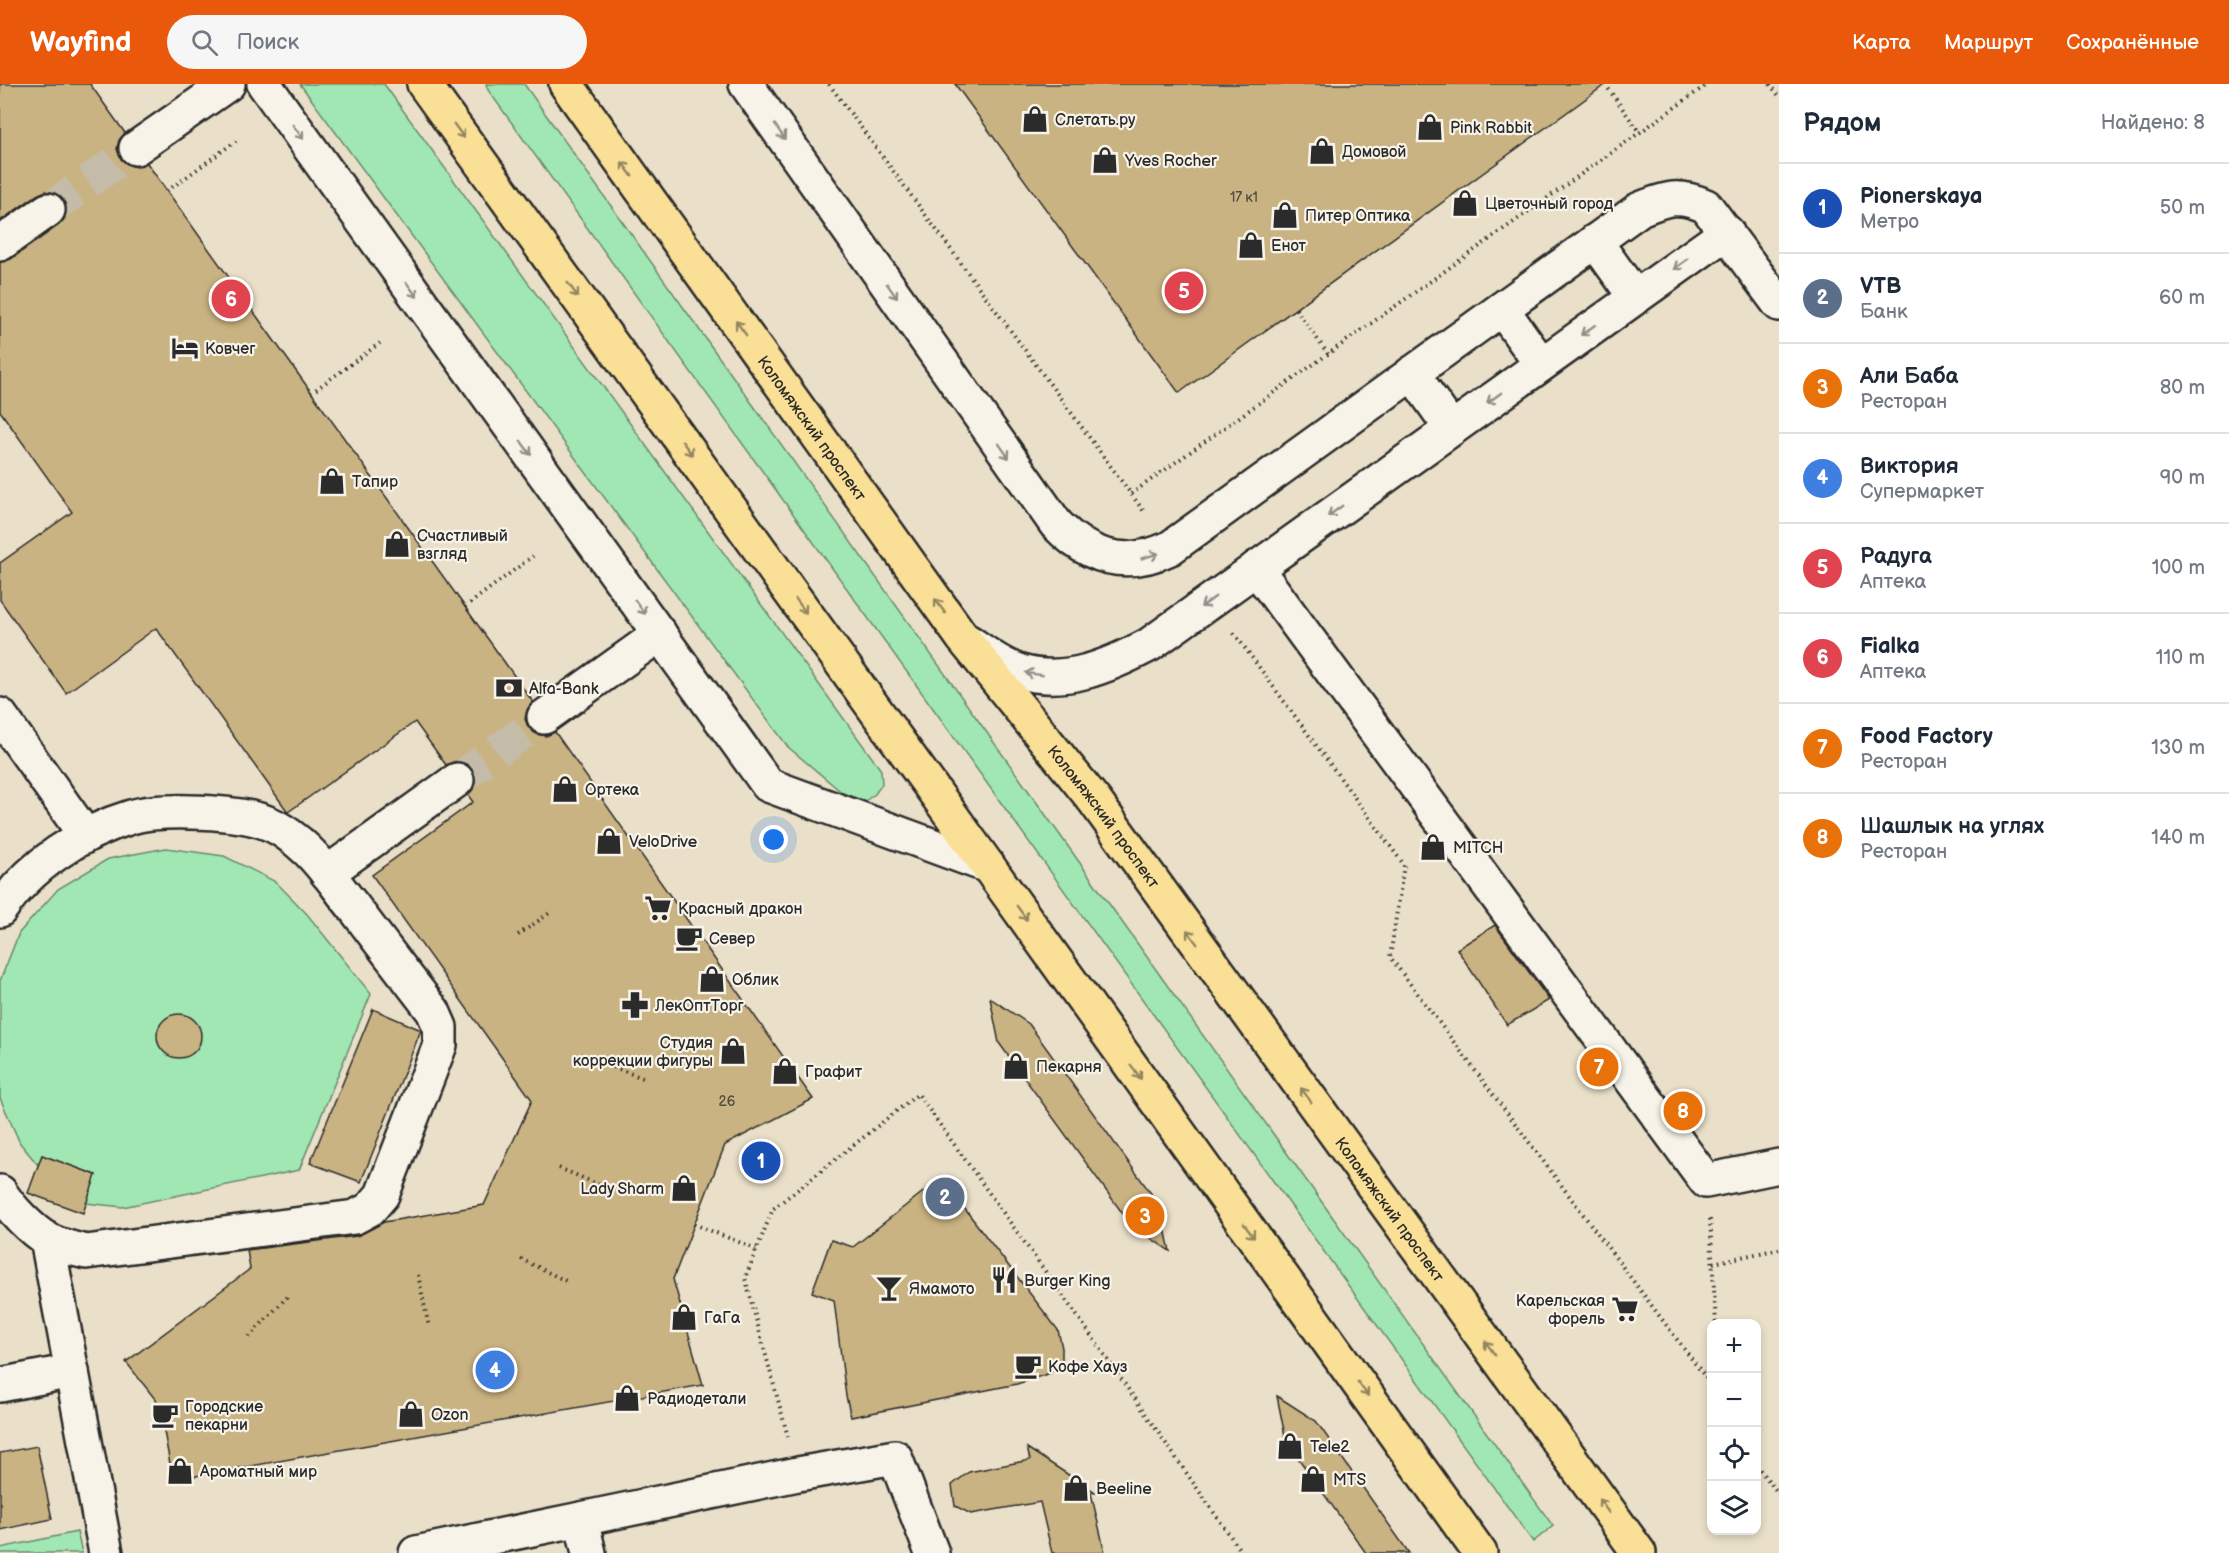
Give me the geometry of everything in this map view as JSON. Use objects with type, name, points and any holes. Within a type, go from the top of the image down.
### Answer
[{"type":"main road","points":[[424,84],[1480,1553]]},
{"type":"main road","name":"Коломяжский проспект","points":[[566,84],[962,638],[1094,800],[1639,1553]]},
{"type":"street","points":[[136,148],[228,84]]},
{"type":"street","points":[[264,84],[768,785],[988,866]]},
{"type":"street","points":[[746,84],[1056,524],[1070,538],[1089,550],[1126,560],[1146,558],[1170,548],[1640,208],[1676,197],[1706,206],[1779,304]]},
{"type":"street","points":[[0,244],[48,210]]},
{"type":"street","points":[[962,638],[995,660],[1020,672],[1052,677],[1082,674],[1118,661],[1149,645],[1726,232]]},
{"type":"street","points":[[1595,242],[1635,297]]},
{"type":"street","points":[[1502,309],[1541,364]]},
{"type":"street","points":[[1412,373],[1451,429]]},
{"type":"street","points":[[1256,568],[1706,1181],[1779,1166]]},
{"type":"street","points":[[544,717],[660,634]]},
{"type":"street","points":[[0,716],[85,835]]},
{"type":"street","points":[[327,873],[457,780]]},
{"type":"street","points":[[0,910],[21,885],[44,864],[85,835],[133,816],[184,812],[228,814],[270,824],[307,849],[433,1011],[440,1027],[440,1044],[382,1195],[370,1209],[355,1217],[86,1252],[68,1248],[47,1239],[6,1201],[0,1192]]},
{"type":"street","points":[[47,1239],[106,1553]]},
{"type":"street","points":[[0,1385],[72,1371]]},
{"type":"street","points":[[416,1553],[798,1474],[895,1457],[932,1553]]},
{"type":"street","points":[[581,1519],[589,1553]]},
{"type":"path","points":[[829,84],[1170,548]]},
{"type":"path","points":[[1605,84],[1640,133]]},
{"type":"path","points":[[1131,494],[1708,84]]},
{"type":"path","points":[[1770,84],[1779,96]]},
{"type":"path","points":[[167,191],[236,141]]},
{"type":"path","points":[[1296,309],[1328,354]]},
{"type":"path","points":[[311,393],[380,343]]},
{"type":"path","points":[[465,607],[533,556]]},
{"type":"path","points":[[1210,601],[1404,865],[1390,957],[1707,1379]]},
{"type":"path","points":[[518,935],[551,912]]},
{"type":"path","points":[[602,1062],[643,1078]]},
{"type":"path","points":[[798,1474],[745,1278],[772,1209],[918,1094],[1083,1324],[1242,1553]]},
{"type":"path","points":[[559,1168],[602,1186]]},
{"type":"path","points":[[1706,1181],[1716,1319]]},
{"type":"path","points":[[694,1224],[756,1249]]},
{"type":"path","points":[[1713,1263],[1779,1249]]},
{"type":"path","points":[[521,1259],[566,1281]]},
{"type":"path","points":[[418,1275],[429,1327]]},
{"type":"path","points":[[249,1336],[289,1295]]},
{"type":"path","points":[[1761,1471],[1779,1494]]},
{"type":"green space","points":[[300,84],[384,84],[881,770],[882,784],[875,794],[865,801],[851,800],[788,747]]},
{"type":"green space","points":[[486,84],[524,84],[1553,1526],[1533,1542],[488,90]]},
{"type":"green space","points":[[166,848],[224,856],[276,882],[307,914],[371,994],[299,1170],[123,1207],[86,1203],[96,1175],[42,1155],[38,1165],[20,1143],[0,1098],[0,981],[19,933],[58,889],[108,859]]},
{"type":"green space","points":[[77,1532],[82,1553],[0,1553],[0,1548]]},
{"type":"building","points":[[0,84],[90,84],[125,133],[119,140],[117,149],[121,159],[137,167],[147,163],[533,702],[527,710],[525,719],[528,727],[537,734],[546,736],[555,732],[813,1099],[725,1145],[673,1279],[703,1385],[190,1477],[170,1464],[159,1404],[126,1362],[250,1269],[247,1250],[357,1236],[384,1222],[484,1205],[532,1100],[372,875],[473,802],[468,795],[474,788],[476,779],[472,769],[456,761],[446,765],[415,722],[288,812],[156,628],[66,693],[0,600],[0,563],[72,512],[0,411],[0,262],[11,259],[59,225],[65,218],[67,209],[64,200],[56,193],[46,191],[0,221]]},
{"type":"building","points":[[955,84],[1606,84],[1179,393]]},
{"type":"building","points":[[1495,925],[1549,1000],[1507,1025],[1457,949]]},
{"type":"building","points":[[990,998],[1029,1024],[1160,1206],[1170,1251],[1131,1225],[999,1043]]},
{"type":"building","points":[[373,1009],[421,1030],[361,1182],[310,1163]]},
{"type":"building","points":[[179,1014],[194,1021],[201,1036],[194,1051],[179,1058],[164,1051],[157,1036],[164,1021]]},
{"type":"building","points":[[42,1155],[96,1175],[83,1213],[28,1193]]},
{"type":"building","points":[[941,1178],[1058,1330],[1062,1359],[1050,1373],[1017,1384],[851,1417],[846,1396],[834,1300],[812,1292],[831,1240],[853,1247]]},
{"type":"building","points":[[1277,1396],[1316,1421],[1409,1553],[1366,1553],[1286,1441]]},
{"type":"building","points":[[37,1446],[52,1519],[0,1530],[0,1453]]},
{"type":"building","points":[[1027,1448],[1095,1492],[1091,1493],[1105,1553],[1052,1553],[1040,1502],[971,1514],[955,1506],[952,1485],[969,1472],[1030,1460]]},
{"type":"tunnel","points":[[48,210],[136,148]]},
{"type":"tunnel","points":[[457,780],[544,717]]},
{"type":"place","name":"Слетать.ру","points":[[1035,119]]},
{"type":"place","name":"Pink Rabbit","points":[[1430,127]]},
{"type":"place","name":"Домовой","points":[[1322,151]]},
{"type":"place","name":"Yves Rocher","points":[[1105,160]]},
{"type":"place","name":"Цветочный город","points":[[1465,203]]},
{"type":"place","name":"Питер Оптика","points":[[1285,215]]},
{"type":"place","name":"Енот","points":[[1251,245]]},
{"type":"place","name":"Радуга","points":[[1184,291]]},
{"type":"place","name":"Fialka","points":[[231,299]]},
{"type":"place","name":"Ковчег","points":[[185,348]]},
{"type":"place","name":"Тапир","points":[[332,481]]},
{"type":"place","name":"Счастливый взгляд","points":[[397,544]]},
{"type":"place","name":"Alfa-Bank","points":[[509,688]]},
{"type":"place","name":"Ортека","points":[[565,789]]},
{"type":"place","name":"VeloDrive","points":[[609,841]]},
{"type":"place","name":"MITCH","points":[[1433,847]]},
{"type":"place","name":"Красный дракон","points":[[658,908]]},
{"type":"place","name":"Север","points":[[689,938]]},
{"type":"place","name":"Облик","points":[[712,979]]},
{"type":"place","name":"ЛекОптТорг","points":[[635,1005]]},
{"type":"place","name":"Студия коррекции фигуры","points":[[733,1051]]},
{"type":"place","name":"Пекарня","points":[[1016,1066]]},
{"type":"place","name":"Food Factory","points":[[1599,1067]]},
{"type":"place","name":"Графит","points":[[785,1071]]},
{"type":"place","name":"Шашлык на углях","points":[[1683,1111]]},
{"type":"place","name":"Pionerskaya","points":[[761,1161]]},
{"type":"place","name":"Lady Sharm","points":[[684,1188]]},
{"type":"place","name":"VTB","points":[[945,1197]]},
{"type":"place","name":"Али Баба","points":[[1145,1216]]},
{"type":"place","name":"Burger King","points":[[1004,1280]]},
{"type":"place","name":"Ямамото","points":[[889,1288]]},
{"type":"place","name":"Карельская форель","points":[[1625,1309]]},
{"type":"place","name":"ГаГа","points":[[684,1317]]},
{"type":"place","name":"Кофе Хауз","points":[[1028,1366]]},
{"type":"place","name":"Виктория","points":[[495,1370]]},
{"type":"place","name":"Радиодетали","points":[[627,1398]]},
{"type":"place","name":"Ozon","points":[[411,1414]]},
{"type":"place","name":"Городские пекарни","points":[[165,1415]]},
{"type":"place","name":"Tele2","points":[[1290,1446]]},
{"type":"place","name":"Ароматный мир","points":[[180,1471]]},
{"type":"place","name":"MTS","points":[[1313,1479]]},
{"type":"place","name":"Beeline","points":[[1076,1488]]}]
